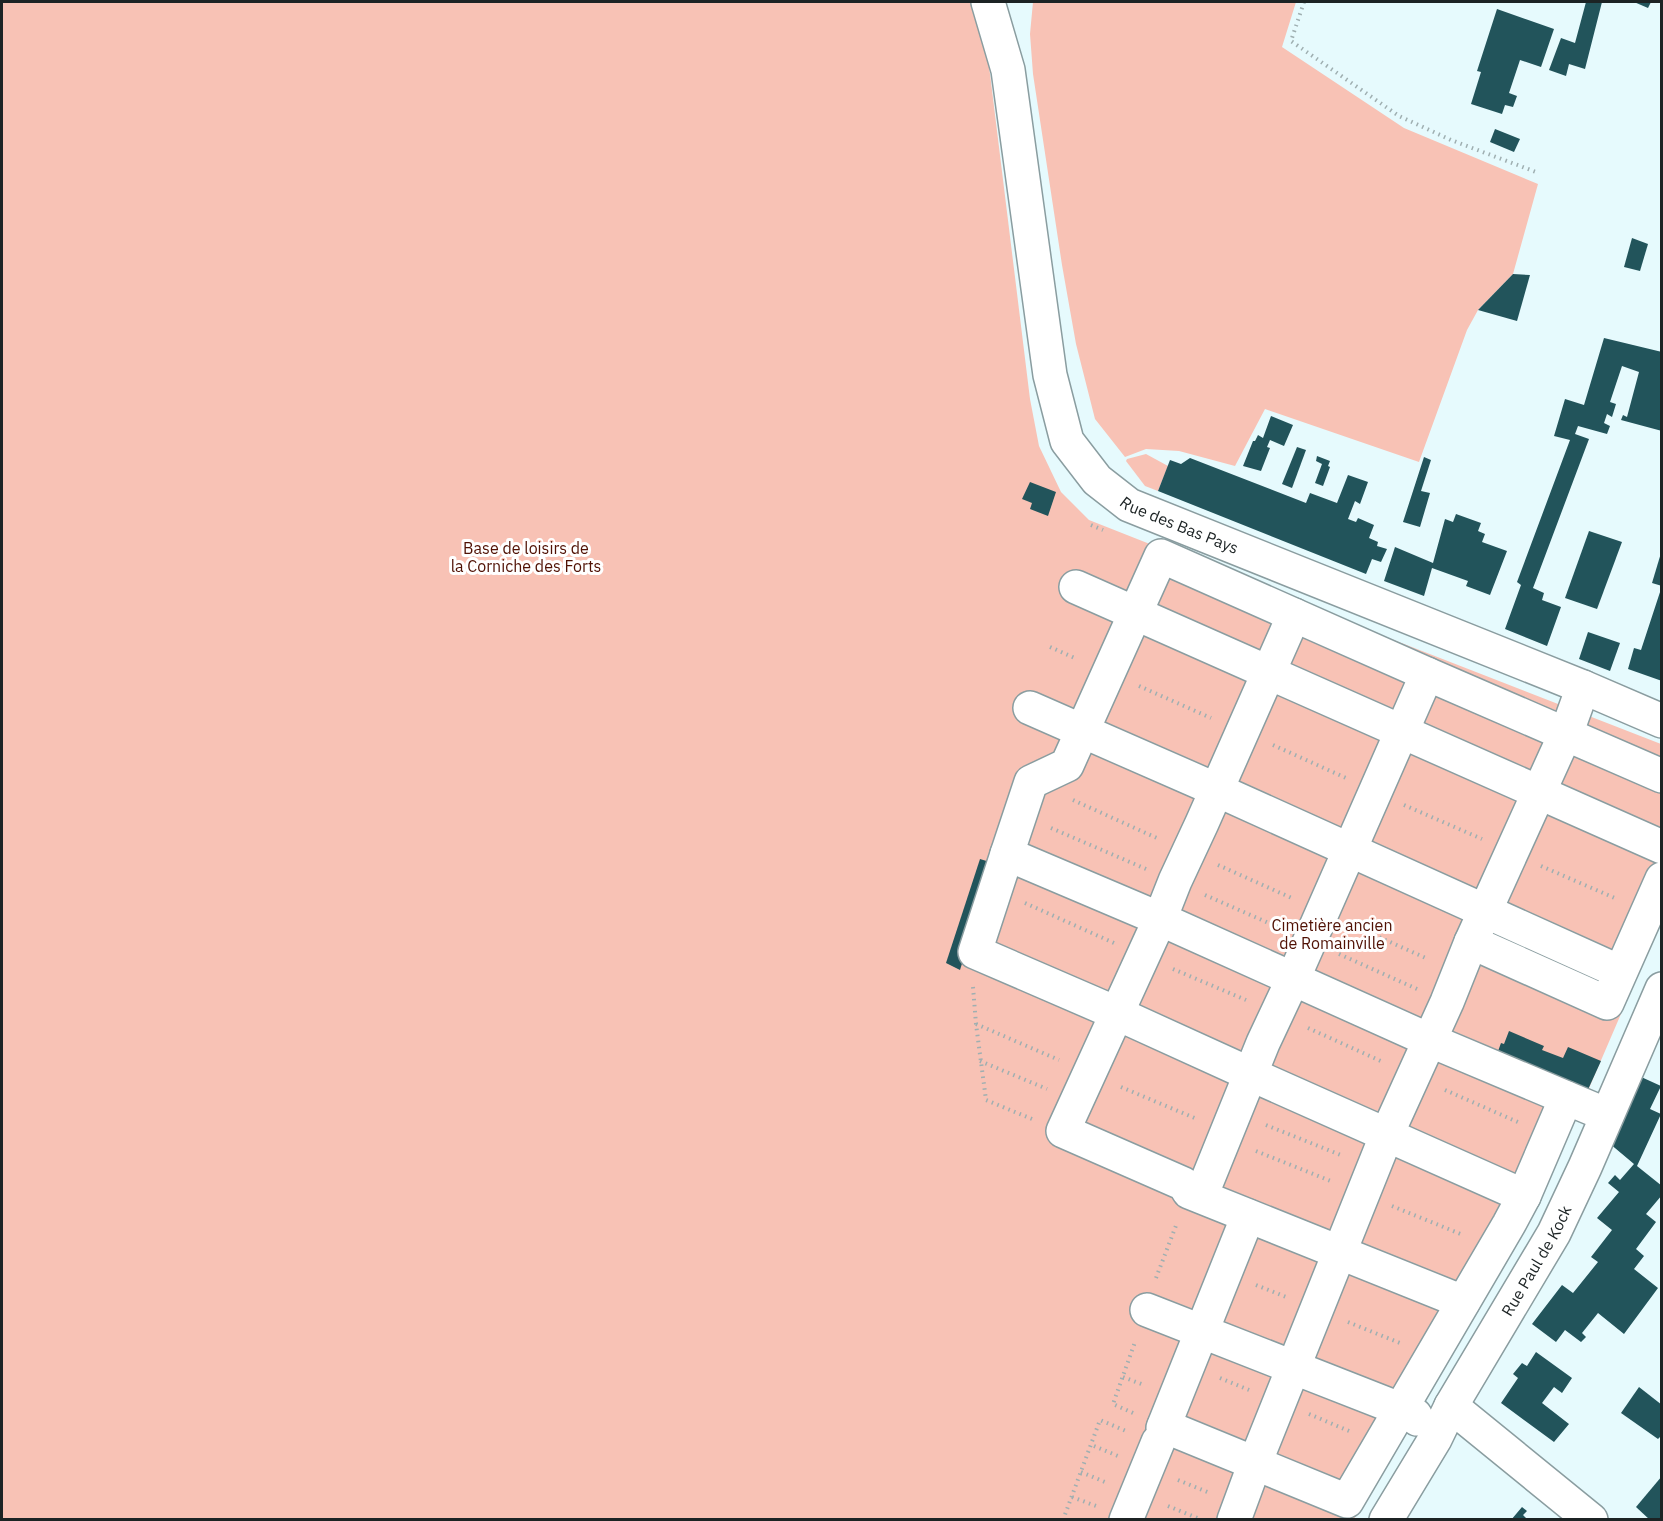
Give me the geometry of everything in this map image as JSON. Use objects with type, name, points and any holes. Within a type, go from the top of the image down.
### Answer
[{"type":"street","name":"Rue des Bas Pays","points":[[988,2],[1008,70],[1050,375],[1067,441],[1097,480],[1129,505],[1583,687],[1662,722]]},
{"type":"street","name":"Rue des Bas Pays","points":[[1008,70],[1012,2]]},
{"type":"street","points":[[1524,1196],[1116,1012],[975,952],[1020,814],[1031,782],[1067,765],[1161,556],[1662,776]]},
{"type":"street","points":[[1076,587],[1662,847]]},
{"type":"street","points":[[1294,615],[1160,919],[1063,1131],[1184,1184],[1189,1192],[1463,1302]]},
{"type":"street","points":[[1201,1196],[1250,1074],[1427,674]]},
{"type":"street","points":[[1244,1492],[1387,1134],[1410,1086],[1471,942],[1566,735],[1583,687]]},
{"type":"street","points":[[1030,708],[1620,972]]},
{"type":"street","points":[[1007,854],[1607,1116]]},
{"type":"street","points":[[1471,942],[1607,1003],[1662,879]]},
{"type":"street","name":"Rue Paul de Kock","points":[[1386,1520],[1554,1233],[1662,989]]},
{"type":"street","points":[[1244,1492],[1347,1501],[1509,1224],[1524,1196],[1566,1098]]},
{"type":"street","points":[[1126,1520],[1248,1216]]},
{"type":"street","points":[[1147,1310],[1415,1415],[1422,1431],[1435,1439]]},
{"type":"street","points":[[1451,1406],[1591,1520]]},
{"type":"street","points":[[1158,1442],[1244,1492],[1334,1516],[1333,1520]]},
{"type":"path","points":[[1304,2],[1291,41],[1399,116],[1451,140],[1536,172]]},
{"type":"path","points":[[1031,782],[1189,852],[1316,926],[1453,987]]},
{"type":"path","points":[[1020,814],[1175,881],[1316,926],[1453,987]]},
{"type":"path","points":[[981,954],[973,989],[986,1100],[1063,1131]]},
{"type":"path","points":[[1063,1520],[1100,1420],[1158,1442],[1244,1492]]},
{"type":"path","points":[[1094,1446],[1158,1442]]},
{"type":"green space","name":"Base de loisirs de la Corniche des Forts","points":[[2,2],[976,2],[983,28],[990,74],[1030,399],[1039,446],[1061,492],[1089,520],[1661,744],[1661,921],[1537,1209],[1354,1519],[2,1520]]},
{"type":"green space","points":[[1033,2],[1296,2],[1282,47],[1404,128],[1538,184],[1513,274],[1478,310],[1467,330],[1419,462],[1265,409],[1235,466],[1179,451],[1146,449],[1125,457],[1095,419],[1076,344],[1033,74],[1030,34]]},
{"type":"green space","points":[[1146,454],[1168,466],[1158,491],[1145,486],[1126,461]]},
{"type":"building","points":[[1586,2],[1602,2],[1585,69],[1569,64],[1566,76],[1549,70],[1561,38],[1575,43]]},
{"type":"building","points":[[1634,2],[1651,2],[1648,8]]},
{"type":"building","points":[[1497,9],[1554,29],[1541,67],[1520,60],[1509,93],[1517,96],[1513,107],[1505,105],[1502,114],[1471,104],[1481,72],[1477,71]]},
{"type":"building","points":[[1495,129],[1520,139],[1514,152],[1490,142]]},
{"type":"building","points":[[1632,238],[1648,244],[1640,271],[1624,267]]},
{"type":"building","points":[[1513,274],[1530,275],[1517,321],[1478,310]]},
{"type":"building","points":[[1604,338],[1662,352],[1662,431],[1621,420],[1623,415],[1627,417],[1639,372],[1622,366],[1610,402],[1616,404],[1612,417],[1607,414],[1604,423],[1610,426],[1607,434],[1578,426],[1575,434],[1589,439],[1533,588],[1544,593],[1542,600],[1561,607],[1547,646],[1505,629],[1521,585],[1517,582],[1570,440],[1554,436],[1565,399],[1584,405]]},
{"type":"building","points":[[1271,416],[1293,425],[1284,446],[1270,440],[1267,447],[1270,448],[1261,471],[1243,466],[1253,441],[1258,435],[1263,438]]},
{"type":"building","points":[[1297,447],[1306,450],[1292,488],[1282,484]]},
{"type":"building","points":[[1317,456],[1330,461],[1323,486],[1315,483],[1322,464],[1316,461]]},
{"type":"building","points":[[1424,457],[1431,460],[1421,491],[1430,493],[1420,527],[1403,522]]},
{"type":"building","points":[[1190,458],[1306,503],[1310,493],[1337,503],[1348,475],[1368,482],[1360,504],[1355,501],[1348,519],[1356,522],[1358,518],[1374,525],[1369,538],[1378,542],[1377,546],[1387,549],[1381,562],[1372,559],[1366,574],[1158,491],[1170,460],[1181,464]]},
{"type":"building","points":[[1030,482],[1056,492],[1048,516],[1030,509],[1032,503],[1022,499]]},
{"type":"building","points":[[1456,514],[1481,523],[1478,531],[1485,534],[1482,542],[1507,551],[1490,595],[1466,586],[1468,581],[1432,568],[1424,596],[1384,581],[1395,547],[1433,563],[1445,519],[1453,522]]},
{"type":"building","points":[[1589,531],[1622,542],[1597,609],[1565,598]]},
{"type":"building","points":[[1662,553],[1662,586],[1652,583]]},
{"type":"building","points":[[1661,589],[1662,681],[1628,669],[1634,648],[1641,650]]},
{"type":"building","points":[[1588,632],[1620,643],[1610,671],[1579,659]]},
{"type":"building","points":[[980,859],[993,863],[960,970],[946,963]]},
{"type":"building","points":[[1509,1031],[1544,1046],[1542,1050],[1563,1058],[1568,1047],[1601,1061],[1586,1094],[1497,1054]]},
{"type":"building","points":[[1639,1076],[1661,1086],[1650,1109],[1661,1114],[1637,1166],[1662,1186],[1662,1195],[1646,1214],[1656,1222],[1636,1249],[1644,1256],[1634,1269],[1658,1288],[1624,1334],[1598,1313],[1582,1333],[1586,1337],[1581,1342],[1565,1330],[1556,1342],[1532,1324],[1562,1285],[1573,1293],[1598,1262],[1591,1257],[1612,1230],[1597,1218],[1619,1192],[1608,1183],[1615,1175],[1620,1180],[1634,1164],[1609,1143]]},
{"type":"building","points":[[1536,1352],[1572,1378],[1562,1393],[1554,1387],[1542,1403],[1569,1424],[1554,1442],[1501,1403],[1518,1378],[1513,1374],[1522,1363],[1527,1366]]},
{"type":"building","points":[[1639,1387],[1662,1405],[1662,1435],[1658,1439],[1621,1413]]},
{"type":"building","points":[[1662,1476],[1662,1520],[1650,1520],[1636,1507]]},
{"type":"building","points":[[1522,1507],[1527,1511],[1523,1515],[1528,1520],[1511,1520]]},
{"type":"park label","name":"Cimetière ancien de Romainville","points":[[1332,934]]}]
